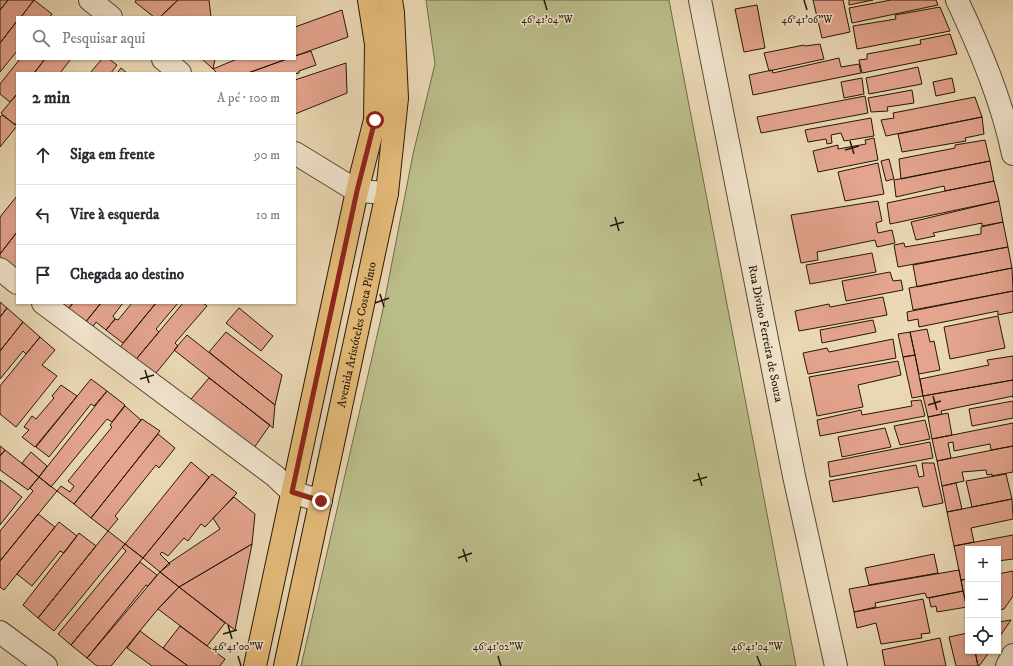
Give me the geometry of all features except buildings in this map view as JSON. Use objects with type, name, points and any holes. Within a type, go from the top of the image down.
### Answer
[{"type":"main road","points":[[255,666],[357,191],[375,120],[376,44],[369,0]]},
{"type":"main road","name":"Avenida Aristóteles Costa Pinto","points":[[285,666],[387,193],[397,98],[393,13],[391,0]]},
{"type":"street","points":[[90,0],[110,16]]},
{"type":"street","name":"Rua Divino Ferreira de Souza","points":[[700,0],[794,476],[836,666]]},
{"type":"street","points":[[957,0],[972,31],[995,93],[1013,154]]},
{"type":"street","points":[[164,60],[179,72]]},
{"type":"street","points":[[296,154],[357,191],[387,193]]},
{"type":"street","points":[[0,269],[16,281]]},
{"type":"street","points":[[44,304],[274,476],[292,492],[321,501]]},
{"type":"street","points":[[0,632],[46,666]]},
{"type":"street","points":[[1007,666],[1013,655]]},
{"type":"green space","points":[[426,0],[669,0],[796,666],[301,666],[382,314],[413,154],[435,64]]},
{"type":"route","points":[[321,501],[292,492],[357,191],[375,120]]}]
